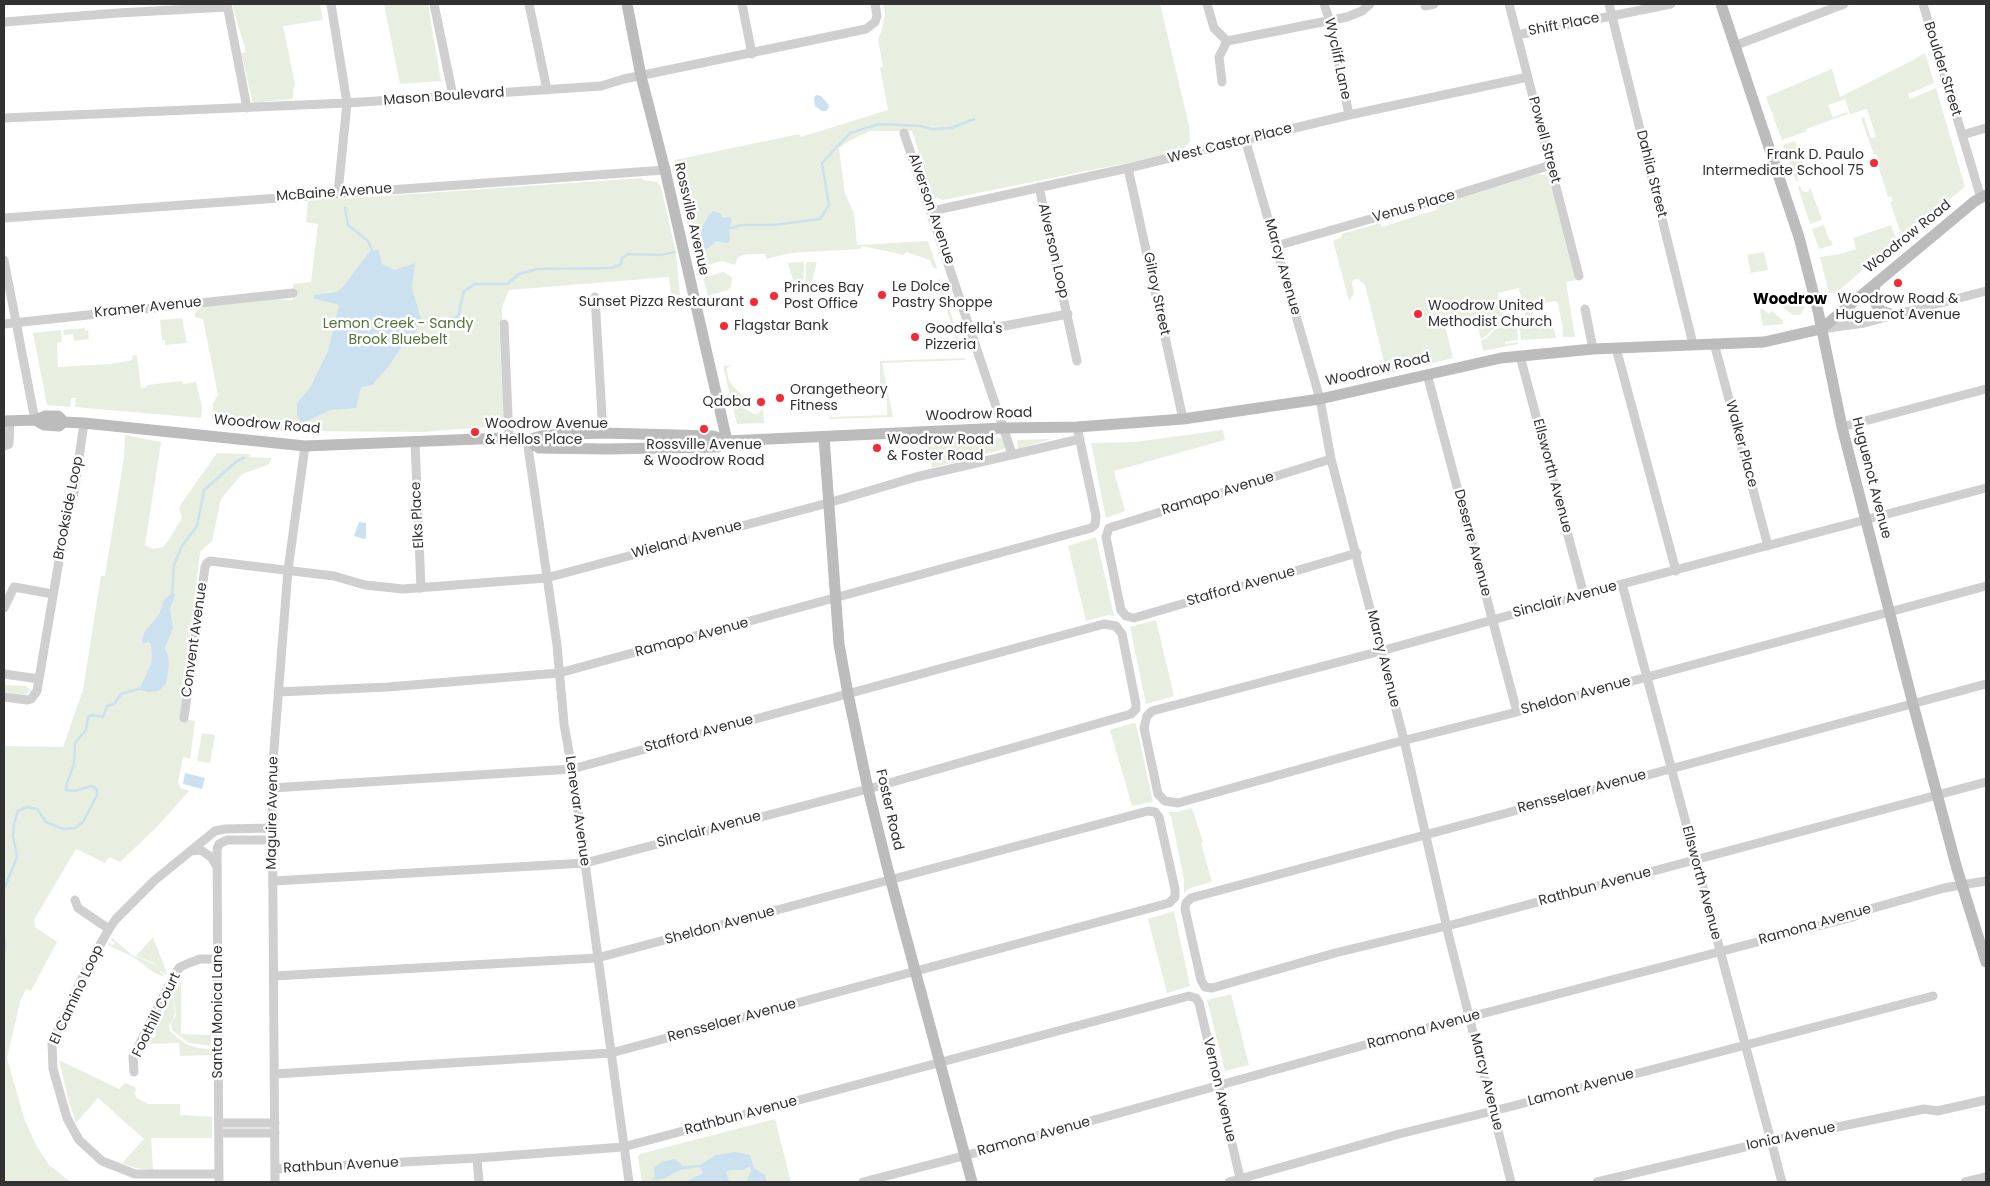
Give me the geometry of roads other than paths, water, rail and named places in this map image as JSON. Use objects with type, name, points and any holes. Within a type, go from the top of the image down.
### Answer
[{"type":"street","points":[[331,4],[347,103],[338,193]]},
{"type":"street","points":[[434,4],[453,96]]},
{"type":"street","points":[[529,4],[546,90]]},
{"type":"street","name":"Rossville Avenue","points":[[627,4],[641,76],[665,170],[727,440]]},
{"type":"street","points":[[742,4],[752,54]]},
{"type":"street","name":"Mason Boulevard","points":[[4,118],[347,103],[602,86],[641,76],[866,29],[875,22],[875,4]]},
{"type":"street","points":[[1207,4],[1214,28],[1227,41]]},
{"type":"street","name":"Wycliff Lane","points":[[1324,4],[1330,21],[1349,115]]},
{"type":"street","points":[[1222,82],[1219,57],[1227,41],[1330,21],[1362,11],[1370,4]]},
{"type":"street","points":[[1425,6],[1434,4]]},
{"type":"street","name":"Powell Street","points":[[1509,4],[1579,276]]},
{"type":"street","name":"Dahlia Street","points":[[1609,4],[1693,344]]},
{"type":"street","name":"Shift Place","points":[[1517,35],[1671,4]]},
{"type":"street","name":"Huguenot Avenue","points":[[1721,4],[1795,225],[1821,329],[1842,427],[1912,704],[1936,795],[1986,962]]},
{"type":"street","points":[[1734,46],[1826,7],[1844,4]]},
{"type":"street","name":"Boulder Street","points":[[1922,4],[1962,135],[1984,196]]},
{"type":"street","points":[[4,22],[227,6],[248,108]]},
{"type":"street","name":"West Castor Place","points":[[932,211],[1128,168],[1349,115],[1528,77]]},
{"type":"street","points":[[1962,135],[1986,128]]},
{"type":"street","name":"Alverson Avenue","points":[[904,133],[932,211],[1003,428],[1009,440],[1012,454]]},
{"type":"street","name":"Marcy Avenue","points":[[1245,139],[1320,399],[1331,460],[1357,553],[1404,740],[1469,1018],[1511,1182]]},
{"type":"street","name":"Venus Place","points":[[1276,246],[1458,194],[1551,165]]},
{"type":"street","name":"Gilroy Street","points":[[1128,168],[1183,419]]},
{"type":"street","name":"McBaine Avenue","points":[[4,218],[665,170]]},
{"type":"street","name":"Alverson Loop","points":[[1039,188],[1077,361]]},
{"type":"street","name":"Woodrow Road","points":[[7,421],[35,420],[45,416],[58,416],[64,422],[305,446],[509,438],[527,440],[545,435],[603,433],[713,436],[727,440],[1003,428],[1077,427],[1183,419],[1320,399],[1426,374],[1520,356],[1593,349],[1764,342],[1821,329],[1984,196]]},
{"type":"street","points":[[4,260],[35,420]]},
{"type":"street","points":[[1876,283],[1873,293],[1876,304],[1882,311],[1894,315]]},
{"type":"street","points":[[1821,329],[1864,323],[1986,290]]},
{"type":"street","name":"Kramer Avenue","points":[[4,324],[293,293]]},
{"type":"street","points":[[595,297],[603,433],[606,448]]},
{"type":"street","points":[[1585,309],[1593,349]]},
{"type":"street","name":"Alverson Loop","points":[[972,332],[1068,314]]},
{"type":"street","points":[[504,324],[509,438]]},
{"type":"street","name":"Walker Place","points":[[1714,343],[1768,546]]},
{"type":"street","points":[[1616,348],[1676,571]]},
{"type":"street","name":"Ellsworth Avenue","points":[[1520,356],[1584,596]]},
{"type":"street","name":"Deserre Avenue","points":[[1426,374],[1516,712]]},
{"type":"street","points":[[1842,427],[1986,388]]},
{"type":"street","points":[[4,446],[9,444],[7,421]]},
{"type":"street","name":"Brookside Loop","points":[[4,698],[27,700],[31,699],[37,691],[67,513],[74,494],[84,423]]},
{"type":"street","points":[[1077,427],[1080,439]]},
{"type":"street","name":"Foster Road","points":[[824,437],[839,644],[848,694],[868,789],[891,880],[972,1182]]},
{"type":"street","name":"Ramapo Avenue","points":[[278,692],[407,686],[559,674],[1090,528],[1095,525],[1096,516],[1080,439]]},
{"type":"street","name":"Wieland Avenue","points":[[207,563],[213,561],[334,576],[365,585],[384,588],[421,588],[546,578],[828,503],[916,477],[1080,439]]},
{"type":"street","name":"Woodrow Road","points":[[527,440],[539,448],[606,448],[718,447],[727,440]]},
{"type":"street","name":"Lenevar Avenue","points":[[527,440],[557,645],[564,724],[572,769],[629,1182]]},
{"type":"street","name":"Elks Place","points":[[415,442],[421,588]]},
{"type":"street","name":"Maguire Avenue","points":[[275,1182],[272,788],[288,570],[305,446]]},
{"type":"street","name":"Ramapo Avenue","points":[[1126,616],[1121,611],[1106,537],[1107,531],[1112,526],[1331,460]]},
{"type":"street","name":"Sinclair Avenue","points":[[1165,801],[1158,794],[1144,728],[1147,716],[1152,710],[1381,651],[1622,584],[1986,488]]},
{"type":"street","name":"Stafford Avenue","points":[[1126,616],[1134,618],[1357,553]]},
{"type":"street","name":"Convent Avenue","points":[[184,718],[207,563]]},
{"type":"street","name":"Ellsworth Avenue","points":[[1622,584],[1782,1182]]},
{"type":"street","name":"Sheldon Avenue","points":[[1165,801],[1178,803],[1404,740],[1516,712],[1986,586]]},
{"type":"street","points":[[4,608],[14,587],[54,594]]},
{"type":"street","name":"Stafford Avenue","points":[[272,788],[572,769],[1104,624],[1116,626],[1122,634],[1136,704],[1134,712]]},
{"type":"street","points":[[4,674],[39,679]]},
{"type":"street","name":"Rensselaer Avenue","points":[[1204,986],[1185,909],[1186,903],[1191,898],[1426,833],[1986,684]]},
{"type":"street","name":"Sinclair Avenue","points":[[273,880],[584,862],[868,789],[1134,712]]},
{"type":"street","name":"Rathbun Avenue","points":[[1204,986],[1212,988],[1335,953],[1696,861],[1986,782]]},
{"type":"street","name":"Sheldon Avenue","points":[[274,976],[598,958],[1148,811],[1155,812],[1160,821],[1175,889],[1175,897]]},
{"type":"street","name":"El Camino Loop","points":[[219,1178],[136,1178],[102,1161],[79,1140],[72,1130],[52,1062],[52,1043],[86,970],[109,929],[116,919],[155,880],[215,832],[225,829],[272,828]]},
{"type":"street","name":"Santa Monica Lane","points":[[219,1178],[217,849],[220,843],[227,840],[272,840]]},
{"type":"street","points":[[191,851],[200,850],[204,852],[212,858],[217,868]]},
{"type":"street","name":"Ramona Avenue","points":[[863,1182],[1219,1087],[1397,1036],[1853,917],[1870,909],[1934,891],[1986,881]]},
{"type":"street","name":"Rensselaer Avenue","points":[[274,1074],[611,1053],[915,973],[1169,903],[1175,897]]},
{"type":"street","points":[[76,900],[78,908],[109,929]]},
{"type":"street","name":"Foothill Court","points":[[134,1072],[133,1057],[174,975],[189,962],[200,959],[218,959]]},
{"type":"street","name":"Rathbun Avenue","points":[[275,1169],[477,1158],[623,1147],[940,1064],[1186,996],[1196,998]]},
{"type":"street","name":"Lamont Avenue","points":[[1229,1182],[1241,1181],[1399,1134],[1494,1111],[1933,996]]},
{"type":"street","name":"Vernon Avenue","points":[[1196,998],[1241,1181]]},
{"type":"street","name":"Ionia Avenue","points":[[1597,1182],[1770,1141],[1924,1109],[1937,1111],[1986,1100]]},
{"type":"street","points":[[219,1123],[275,1123]]},
{"type":"street","points":[[219,1133],[275,1133]]},
{"type":"street","points":[[477,1158],[478,1182]]},
{"type":"street","points":[[1965,1182],[1986,1177]]},
{"type":"water","points":[[816,95],[821,96],[828,104],[829,107],[826,111],[822,111],[815,106],[814,98]]},
{"type":"water","points":[[713,211],[720,213],[723,218],[730,217],[732,220],[729,228],[730,241],[728,243],[716,241],[706,250],[694,250],[698,235]]},
{"type":"water","points":[[378,249],[382,264],[395,270],[415,263],[412,288],[421,319],[416,331],[372,385],[361,387],[356,408],[330,410],[303,423],[297,416],[297,403],[310,388],[328,351],[339,306],[314,299],[314,295],[336,292],[343,287],[369,252]]},
{"type":"water","points":[[359,522],[366,523],[366,538],[364,539],[354,536]]},
{"type":"water","points":[[173,592],[175,594],[170,608],[173,628],[165,648],[169,665],[166,684],[158,691],[148,692],[139,690],[151,664],[152,657],[151,644],[149,642],[143,644],[142,640],[145,631],[159,615],[164,600]]},
{"type":"water","points":[[185,773],[205,778],[202,789],[183,784]]},
{"type":"water","points":[[736,1152],[750,1155],[754,1168],[765,1175],[767,1182],[749,1182],[747,1180],[751,1171],[750,1166],[743,1170],[730,1170],[726,1172],[729,1182],[685,1182],[703,1173],[699,1167],[680,1170],[663,1179],[651,1180],[655,1177],[654,1168],[662,1162],[674,1159],[683,1166],[700,1165],[716,1155]]},
{"type":"waterway","points":[[727,229],[742,225],[774,225],[820,219],[829,205],[822,163],[850,133],[879,124],[920,126],[932,129],[951,128],[974,119]]},
{"type":"waterway","points":[[345,208],[348,225],[368,241],[373,253]]},
{"type":"waterway","points":[[693,246],[700,243]]},
{"type":"waterway","points":[[419,321],[421,319],[427,322],[458,317],[464,291],[475,284],[507,284],[519,274],[537,269],[612,268],[621,264],[622,258],[628,254],[661,255],[674,252]]},
{"type":"waterway","points":[[295,427],[303,419]]},
{"type":"waterway","points":[[172,595],[174,565],[182,546],[197,526],[204,490],[237,461],[244,458]]},
{"type":"waterway","points":[[4,889],[17,857],[13,836],[18,811],[27,807],[37,809],[46,822],[63,829],[75,828],[83,822],[97,795],[97,790],[92,786],[74,791],[66,790],[74,764],[75,743],[86,730],[88,717],[93,715],[103,717],[107,706],[114,704],[121,694],[142,688]]},
{"type":"waterway","points":[[4,939],[4,953]]},
{"type":"place","name":"Frank D. Paulo Intermediate School 75","points":[[1874,163]]},
{"type":"place","name":"Woodrow Road & Huguenot Avenue","points":[[1898,283]]},
{"type":"place","name":"Le Dolce Pastry Shoppe","points":[[882,295]]},
{"type":"place","name":"Princes Bay Post Office","points":[[774,296]]},
{"type":"place","name":"Sunset Pizza Restaurant","points":[[754,302]]},
{"type":"place","name":"Woodrow United Methodist Church","points":[[1418,314]]},
{"type":"place","name":"Flagstar Bank","points":[[724,326]]},
{"type":"place","name":"Goodfella's Pizzeria","points":[[915,337]]},
{"type":"place","name":"Orangetheory Fitness","points":[[780,398]]},
{"type":"place","name":"Qdoba","points":[[761,402]]},
{"type":"place","name":"Rossville Avenue & Woodrow Road","points":[[704,429]]},
{"type":"place","name":"Woodrow Avenue & Hellos Place","points":[[475,432]]},
{"type":"place","name":"Woodrow Road & Foster Road","points":[[877,448]]},
{"type":"district","name":"Woodrow","points":[[1790,300]]},
{"type":"park label","name":"Lemon Creek - Sandy Brook Bluebelt","points":[[398,332]]}]
